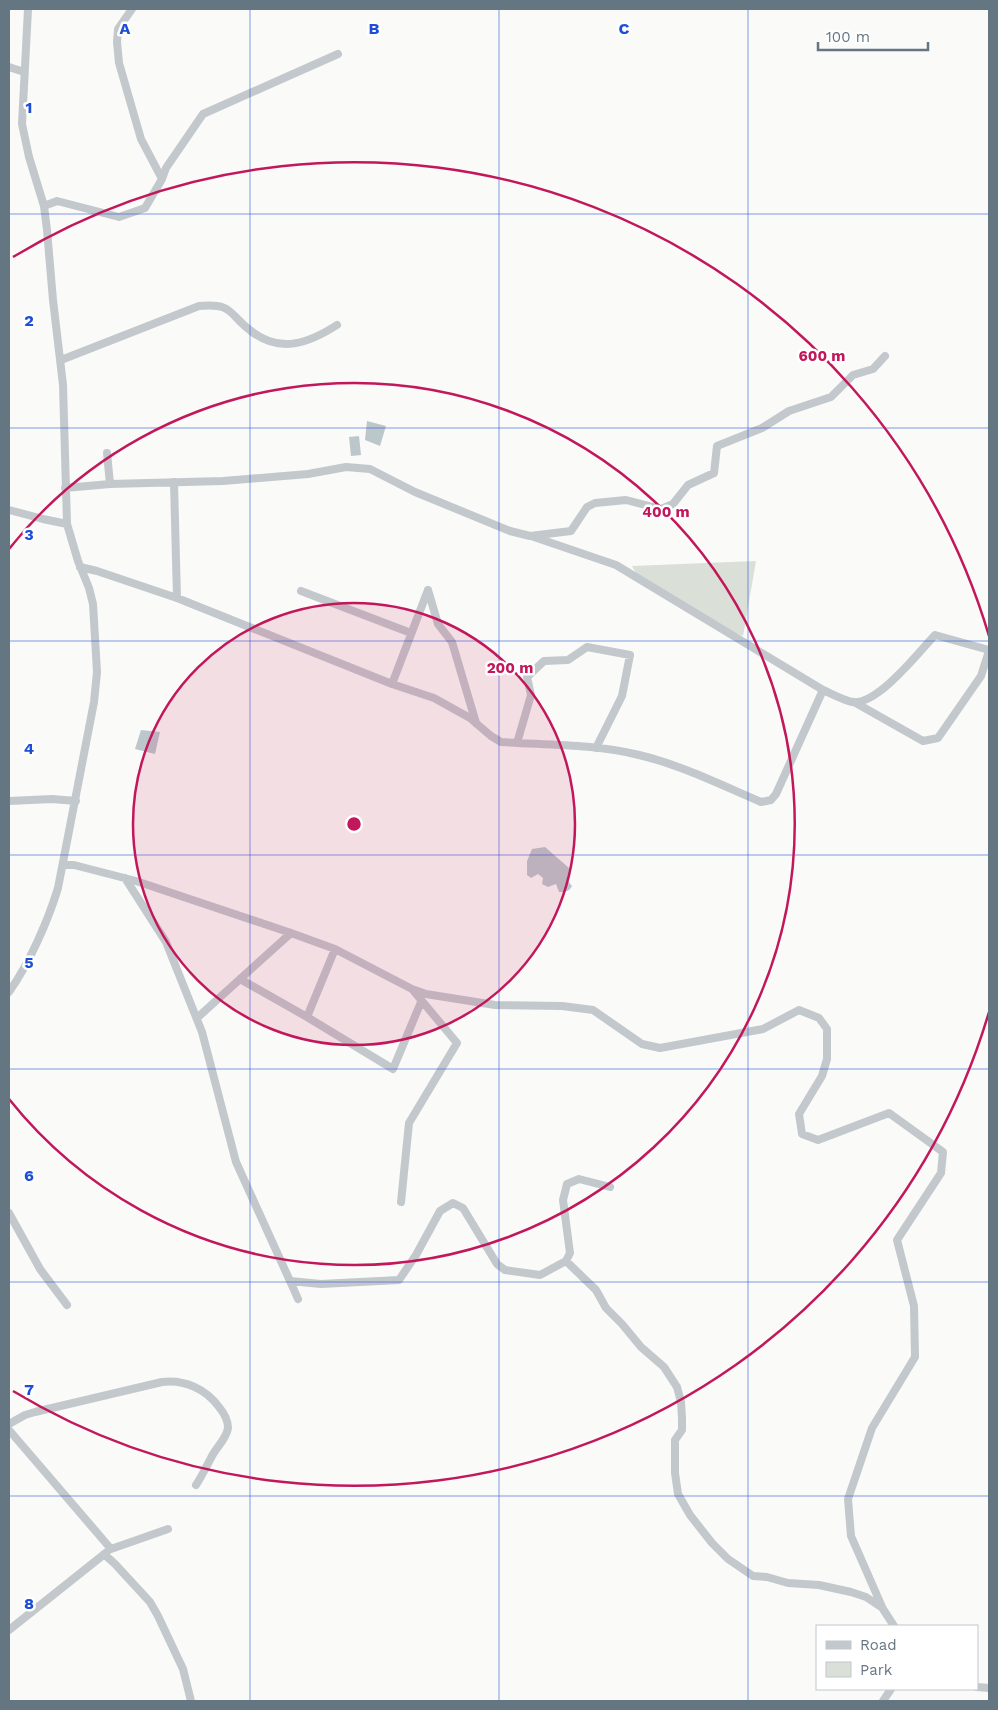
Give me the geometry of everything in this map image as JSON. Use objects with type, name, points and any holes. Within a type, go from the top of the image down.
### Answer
[{"type":"street","points":[[9,992],[53,904],[64,865],[94,702],[97,672],[92,596],[66,524],[61,360],[44,206],[29,157],[22,115],[28,9]]},
{"type":"street","points":[[132,9],[118,29],[119,63],[141,139],[162,179]]},
{"type":"street","points":[[44,206],[57,201],[119,217],[145,208],[162,179],[166,168],[203,114],[338,54]]},
{"type":"street","points":[[9,68],[24,72]]},
{"type":"street","points":[[61,360],[199,306],[215,304],[230,310],[251,331],[265,339],[284,345],[301,342],[337,325]]},
{"type":"street","points":[[530,536],[571,531],[587,507],[595,503],[626,500],[661,509],[673,504],[688,485],[714,473],[717,446],[762,428],[789,411],[831,397],[853,375],[873,369],[885,356]]},
{"type":"street","points":[[107,453],[110,484]]},
{"type":"street","points":[[65,488],[110,484],[223,481],[308,474],[346,467],[370,469],[415,492],[510,531],[616,565],[823,690],[854,702],[924,741],[938,738],[981,676],[989,651],[935,635],[891,683],[868,699],[854,702]]},
{"type":"street","points":[[174,482],[177,598]]},
{"type":"street","points":[[9,510],[43,520],[66,524]]},
{"type":"street","points":[[80,567],[177,598],[448,705],[470,718],[501,742],[596,748],[627,752],[680,768],[761,802],[771,800],[776,794],[823,690]]},
{"type":"street","points":[[392,684],[428,590],[438,624],[452,642],[477,724]]},
{"type":"street","points":[[301,591],[412,633]]},
{"type":"street","points":[[517,743],[531,695],[527,677],[544,661],[568,660],[587,647],[630,655],[622,696],[596,748]]},
{"type":"street","points":[[9,802],[52,798],[76,801]]},
{"type":"street","points":[[64,865],[74,865],[125,878],[291,933],[335,949],[412,989],[426,994],[495,1005],[562,1006],[593,1010],[642,1044],[660,1048],[763,1030],[799,1010],[819,1018],[827,1029],[827,1059],[822,1076],[799,1114],[802,1134],[818,1140],[889,1112],[943,1152],[941,1173],[897,1240],[914,1306],[915,1357],[872,1428],[848,1499],[851,1536],[883,1609],[893,1625]]},
{"type":"street","points":[[125,878],[166,942],[202,1032],[236,1162],[298,1298]]},
{"type":"street","points":[[197,1018],[291,933]]},
{"type":"street","points":[[307,1017],[335,949]]},
{"type":"street","points":[[240,979],[393,1069],[421,1002]]},
{"type":"street","points":[[401,1202],[409,1123],[456,1043],[412,989]]},
{"type":"street","points":[[290,1281],[321,1284],[399,1280],[416,1255],[440,1211],[453,1203],[464,1208],[497,1264],[505,1270],[540,1275],[566,1261],[570,1253],[563,1200],[567,1184],[579,1178],[610,1187]]},
{"type":"street","points":[[9,1213],[40,1269],[66,1305]]},
{"type":"street","points":[[566,1261],[596,1290],[606,1308],[641,1347],[664,1367],[677,1387],[681,1402],[682,1418],[682,1430],[676,1440],[674,1473],[678,1494],[690,1515],[712,1543],[728,1559],[753,1576],[767,1577],[788,1583],[819,1585],[851,1592],[866,1597],[883,1609]]},
{"type":"street","points":[[9,1424],[26,1414],[138,1387],[169,1381],[184,1382],[210,1396],[222,1410],[228,1424],[228,1430],[222,1442],[196,1485]]},
{"type":"street","points":[[9,1430],[108,1552],[115,1564],[150,1602],[183,1669],[191,1701]]},
{"type":"street","points":[[9,1630],[108,1552],[168,1529]]},
{"type":"street","points":[[883,1701],[891,1690]]},
{"type":"green space","points":[[756,561],[743,636],[725,629],[636,573],[632,566]]},
{"type":"shaded area","points":[[367,421],[386,426],[380,446],[365,440]]},
{"type":"shaded area","points":[[359,436],[361,455],[351,456],[349,437]]},
{"type":"shaded area","points":[[141,730],[160,732],[155,754],[135,749]]},
{"type":"shaded area","points":[[545,847],[569,868],[568,881],[572,886],[568,891],[559,892],[556,884],[548,887],[542,884],[543,878],[538,874],[531,878],[527,875],[527,861],[532,849]]}]
